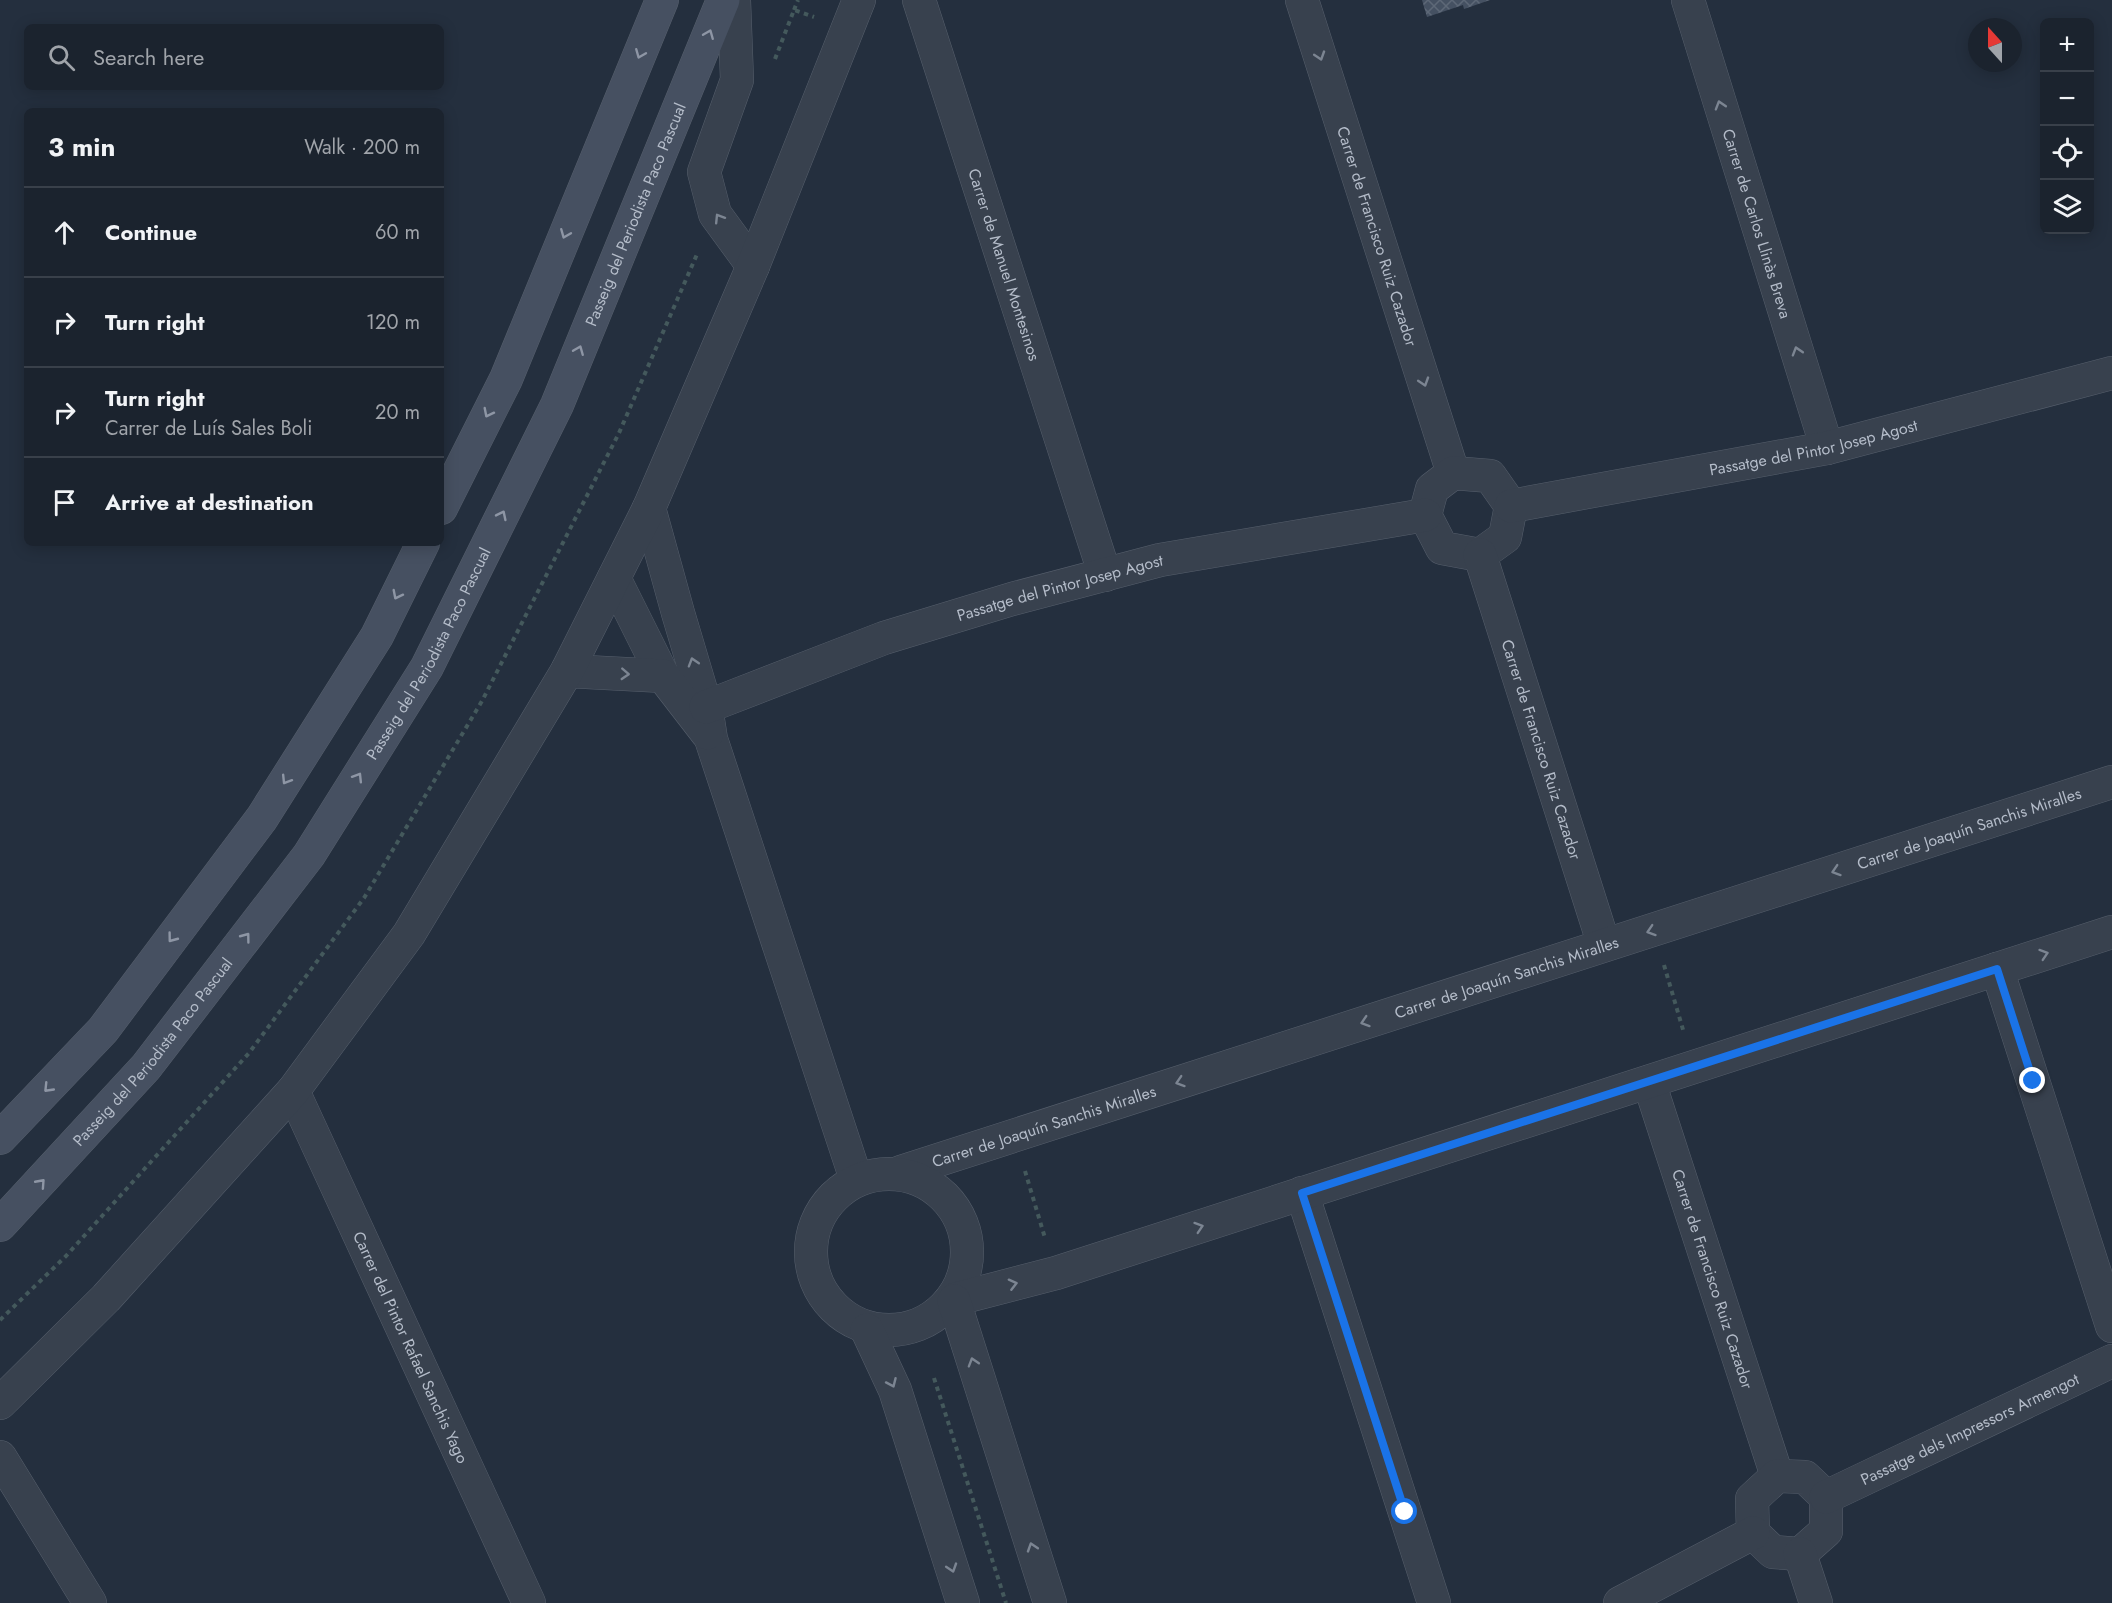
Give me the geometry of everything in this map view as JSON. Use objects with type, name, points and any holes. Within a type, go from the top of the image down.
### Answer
[{"type":"street","points":[[444,502],[506,379],[662,0]]},
{"type":"street","name":"Passeig del Periodista Paco Pascual","points":[[0,1226],[147,1067],[309,855],[427,667],[557,405],[723,0]]},
{"type":"street","points":[[734,0],[737,80],[704,172],[715,214],[753,266]]},
{"type":"street","points":[[0,1403],[106,1298],[293,1091],[409,934],[567,671],[649,508],[753,266],[860,0]]},
{"type":"street","name":"Carrer de Manuel Montesinos","points":[[920,0],[1105,575]]},
{"type":"street","name":"Carrer de Francisco Ruiz Cazador","points":[[1302,0],[1453,473]]},
{"type":"street","name":"Carrer de Carlos Llinàs Breva","points":[[1688,0],[1827,448]]},
{"type":"street","name":"Passatge del Pintor Josep Agost","points":[[1511,506],[1827,448],[2112,373]]},
{"type":"street","points":[[1453,473],[1490,476],[1511,506],[1504,537],[1480,555],[1442,548],[1425,515],[1432,489],[1453,473]]},
{"type":"street","points":[[649,508],[706,707],[711,740],[856,1179]]},
{"type":"street","name":"Passatge del Pintor Josep Agost","points":[[706,707],[884,638],[1012,599],[1160,560],[1425,515]]},
{"type":"street","points":[[0,1138],[103,1030],[262,818],[377,636],[422,546]]},
{"type":"street","name":"Carrer de Francisco Ruiz Cazador","points":[[1480,555],[1604,945]]},
{"type":"street","points":[[614,578],[678,613]]},
{"type":"street","points":[[614,578],[663,676],[711,740]]},
{"type":"street","points":[[567,671],[663,676]]},
{"type":"street","name":"Carrer de Joaquín Sanchis Miralles","points":[[901,1172],[2112,782]]},
{"type":"street","points":[[867,1330],[915,1328],[955,1300],[1056,1273],[2112,932]]},
{"type":"street","points":[[1997,969],[2112,1326]]},
{"type":"street","name":"Carrer de Francisco Ruiz Cazador","points":[[1649,1082],[1777,1476]]},
{"type":"street","name":"Carrer del Pintor Rafael Sanchis Yago","points":[[293,1091],[529,1603]]},
{"type":"street","points":[[963,1603],[895,1389],[867,1330],[827,1303],[809,1258],[820,1211],[856,1179],[901,1172],[949,1197],[970,1246],[955,1300],[1050,1603]]},
{"type":"street","points":[[1302,1193],[1434,1603]]},
{"type":"street","name":"Passatge dels Impressors Armengot","points":[[1826,1497],[2112,1361]]},
{"type":"street","points":[[0,1457],[90,1603]]},
{"type":"street","points":[[1777,1476],[1805,1477],[1826,1497],[1826,1532],[1800,1554],[1773,1552],[1753,1533],[1752,1499],[1777,1476]]},
{"type":"street","points":[[1620,1603],[1753,1533]]},
{"type":"street","points":[[1800,1554],[1816,1603]]},
{"type":"path","points":[[794,10],[798,0]]},
{"type":"path","points":[[1653,930],[1694,1067]]},
{"type":"path","points":[[1014,1136],[1056,1273]]},
{"type":"path","points":[[895,1389],[974,1366]]},
{"type":"path","points":[[934,1378],[1006,1603]]},
{"type":"building","points":[[1422,0],[1490,0],[1464,9],[1463,5],[1427,17]]},
{"type":"route","points":[[1405,1512],[1302,1193],[1997,969],[2033,1081]]}]
